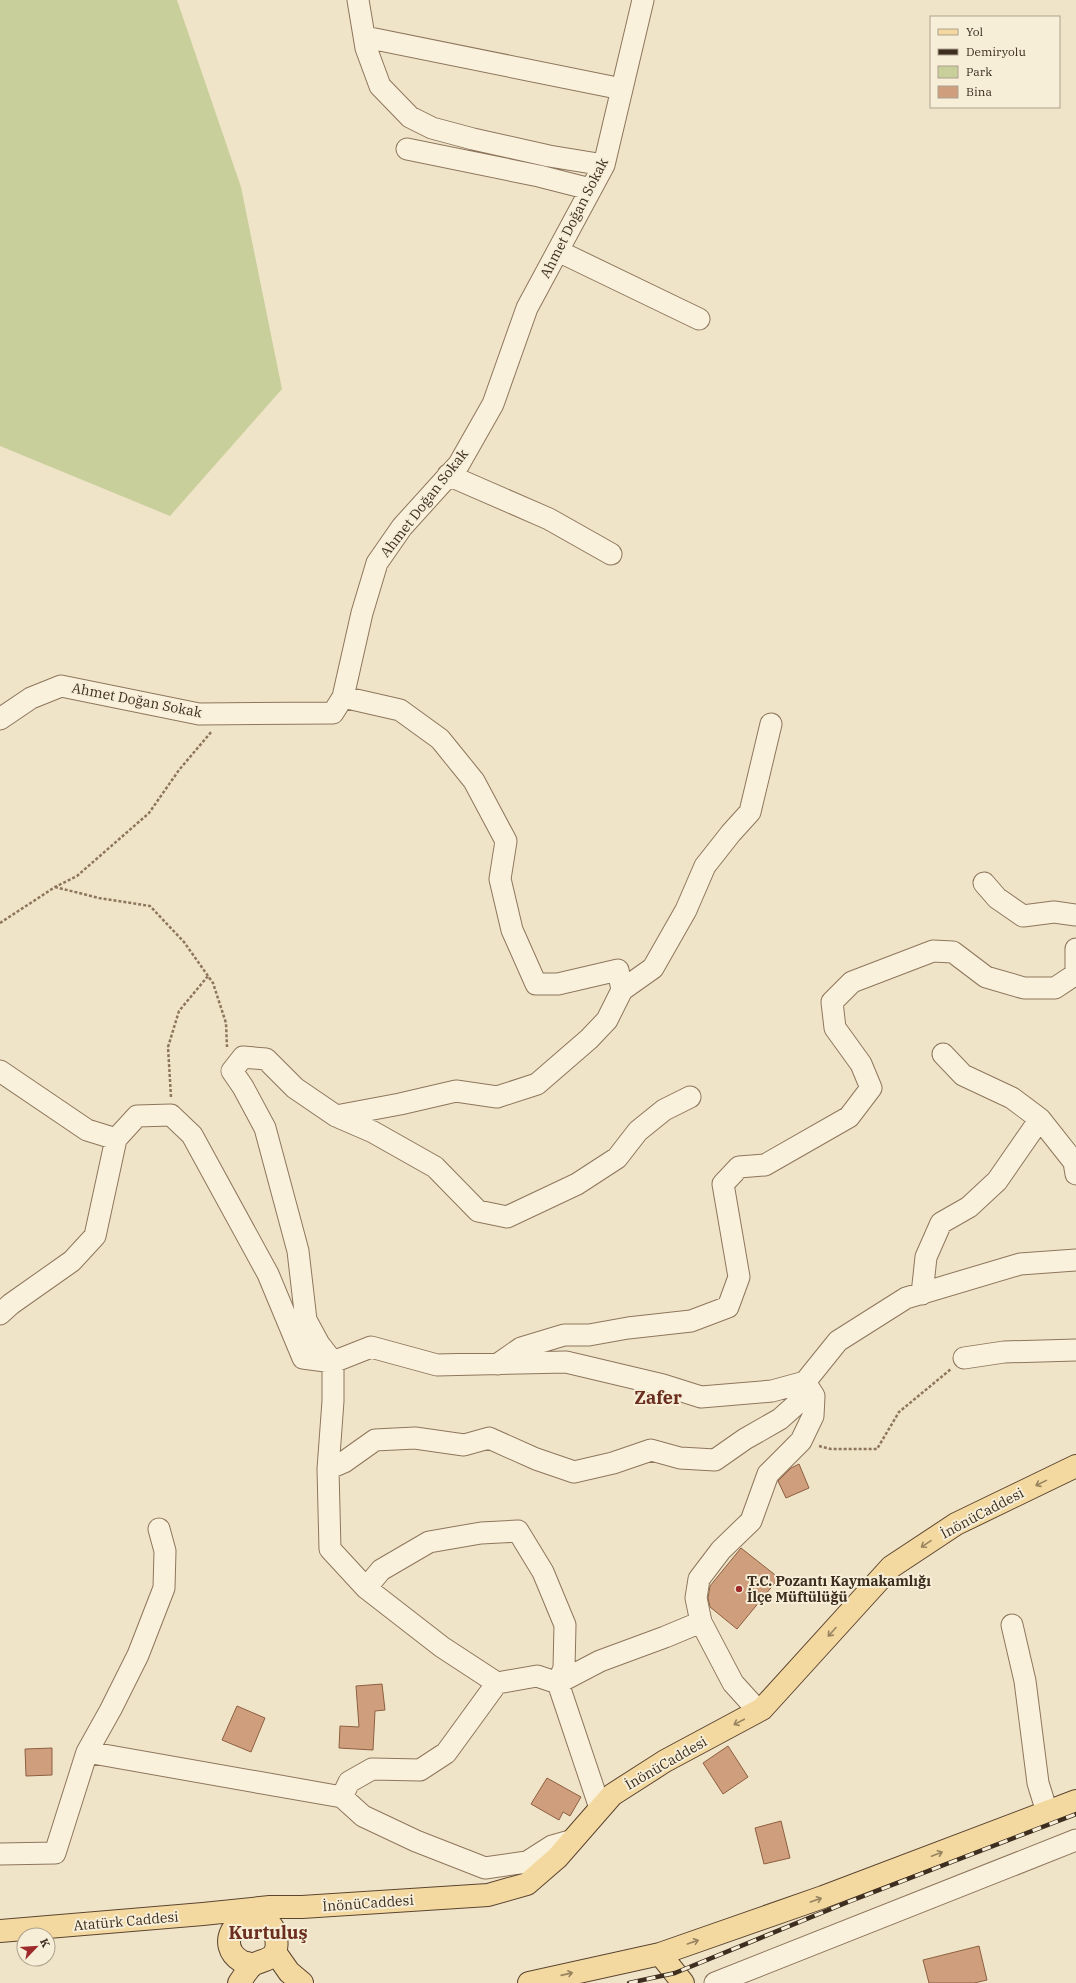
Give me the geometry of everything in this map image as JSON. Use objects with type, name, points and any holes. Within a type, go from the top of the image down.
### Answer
[{"type":"main road","name":"İnönüCaddesi","points":[[203,1914],[270,1907],[302,1907],[488,1895],[527,1884],[557,1858],[612,1795],[665,1761],[762,1709],[891,1567],[956,1524],[1076,1466]]},
{"type":"main road","points":[[529,1983],[660,1954],[823,1897],[1076,1801]]},
{"type":"main road","points":[[274,1929],[302,1907]]},
{"type":"main road","points":[[203,1914],[232,1928]]},
{"type":"main road","name":"Atatürk Caddesi","points":[[0,1931],[203,1914]]},
{"type":"main road","points":[[239,1983],[252,1965],[264,1961],[275,1952],[277,1941],[274,1929],[265,1920],[253,1916],[241,1920],[232,1928],[229,1940],[232,1952],[241,1961],[252,1965]]},
{"type":"main road","points":[[275,1952],[289,1972],[302,1983]]},
{"type":"main road","points":[[660,1954],[683,1983]]},
{"type":"street","points":[[358,0],[366,48],[380,86],[410,116],[432,128],[549,156],[604,165]]},
{"type":"street","name":"Ahmet Doğan Sokak","points":[[0,719],[31,698],[61,686],[199,714],[333,714],[343,697],[362,614],[376,563],[402,527],[459,464],[493,404],[527,308],[604,165],[643,0]]},
{"type":"street","points":[[365,37],[622,89]]},
{"type":"street","points":[[407,149],[539,176],[590,189]]},
{"type":"street","points":[[558,251],[699,319]]},
{"type":"street","points":[[448,475],[549,519],[611,554]]},
{"type":"street","points":[[343,697],[400,710],[440,739],[474,781],[506,841],[500,879],[512,930],[536,984],[558,984],[618,970],[622,990]]},
{"type":"street","points":[[336,1116],[400,1104],[456,1091],[497,1097],[537,1084],[589,1039],[607,1020],[622,990],[653,968],[686,910],[705,866],[750,812],[771,724]]},
{"type":"street","points":[[984,883],[997,898],[1023,916],[1054,912],[1076,915]]},
{"type":"street","points":[[498,1364],[520,1348],[564,1335],[589,1335],[628,1328],[691,1321],[728,1307],[739,1277],[723,1184],[739,1167],[765,1165],[848,1117],[871,1088],[861,1064],[835,1028],[832,1002],[852,982],[933,951],[953,952],[986,977],[1024,988],[1055,988],[1076,974],[1076,949]]},
{"type":"street","points":[[943,1054],[964,1075],[1012,1098],[1040,1119],[1075,1165]]},
{"type":"street","points":[[690,1097],[664,1110],[638,1131],[617,1158],[577,1184],[507,1217],[478,1211],[436,1167],[373,1132],[336,1116],[295,1088],[266,1059],[243,1057],[232,1072],[243,1087],[265,1128],[298,1251],[306,1320],[319,1344],[333,1362],[333,1401],[328,1469],[330,1549],[366,1588],[442,1647],[497,1683],[537,1676],[558,1683],[600,1660],[666,1637],[701,1622]]},
{"type":"street","points":[[0,1071],[88,1130],[116,1139]]},
{"type":"street","points":[[0,1314],[11,1304],[72,1261],[95,1236],[116,1139],[137,1116],[171,1115],[192,1135],[204,1156],[268,1274],[303,1358],[333,1362],[371,1347],[437,1365],[566,1362],[664,1385],[701,1397],[772,1391],[805,1382]]},
{"type":"street","points":[[922,1294],[926,1257],[941,1223],[969,1207],[997,1181],[1040,1119]]},
{"type":"street","points":[[328,1469],[344,1462],[375,1440],[415,1438],[464,1444],[490,1438],[536,1459],[574,1472],[613,1463],[651,1450],[680,1458],[715,1460],[745,1439],[780,1419],[799,1402],[805,1382],[838,1341],[906,1298],[1020,1264],[1076,1260]]},
{"type":"street","points":[[964,1358],[1004,1352],[1076,1350]]},
{"type":"street","points":[[762,1709],[752,1704],[733,1683],[701,1622],[696,1598],[699,1579],[721,1550],[751,1521],[768,1474],[801,1441],[813,1416],[814,1396],[805,1382]]},
{"type":"street","points":[[0,1854],[54,1853],[87,1752],[111,1709],[138,1655],[164,1588],[165,1552],[159,1529]]},
{"type":"street","points":[[366,1588],[381,1570],[429,1542],[481,1533],[518,1532],[543,1572],[565,1625],[564,1668],[558,1683],[600,1808]]},
{"type":"street","points":[[1012,1625],[1025,1681],[1038,1783],[1047,1812]]},
{"type":"street","points":[[342,1797],[349,1782],[372,1769],[420,1770],[446,1753],[497,1683]]},
{"type":"street","points":[[87,1752],[342,1797],[363,1816],[416,1841],[485,1868],[527,1862],[552,1846],[573,1840]]},
{"type":"street","points":[[715,1983],[1076,1840]]},
{"type":"path","points":[[0,923],[55,887],[77,876],[149,813],[179,770],[209,736],[220,714]]},
{"type":"path","points":[[55,887],[99,898],[150,906],[184,942],[213,983],[226,1023],[228,1054],[232,1072]]},
{"type":"path","points":[[171,1115],[171,1082],[168,1047],[179,1011],[208,976]]},
{"type":"path","points":[[801,1441],[831,1449],[877,1449],[899,1412],[964,1358]]},
{"type":"green space","points":[[0,0],[177,0],[241,187],[282,389],[170,516],[0,446]]},
{"type":"building","points":[[799,1464],[809,1488],[786,1498],[778,1481],[791,1468]]},
{"type":"building","name":"T.C. Pozantı Kaymakamlığı İlçe Müftülüğü","points":[[741,1548],[779,1578],[737,1629],[710,1607],[708,1598],[710,1586]]},
{"type":"building","points":[[382,1684],[385,1710],[375,1711],[373,1750],[339,1748],[340,1726],[359,1727],[356,1686]]},
{"type":"building","points":[[237,1706],[265,1718],[251,1752],[222,1740]]},
{"type":"building","points":[[728,1746],[748,1777],[723,1794],[703,1763]]},
{"type":"building","points":[[52,1748],[52,1775],[26,1776],[25,1749]]},
{"type":"building","points":[[547,1778],[581,1797],[570,1816],[563,1812],[559,1820],[531,1804]]},
{"type":"building","points":[[781,1821],[790,1858],[764,1864],[755,1828]]},
{"type":"building","points":[[979,1946],[987,1980],[974,1983],[929,1983],[923,1960]]},
{"type":"railway","points":[[629,1983],[675,1973],[848,1902],[1076,1814]]},
{"type":"place","name":"T.C. Pozantı Kaymakamlığı İlçe Müftülüğü","points":[[739,1589]]},
{"type":"district","name":"Zafer","points":[[658,1398]]},
{"type":"district","name":"Kurtuluş","points":[[268,1933]]}]
